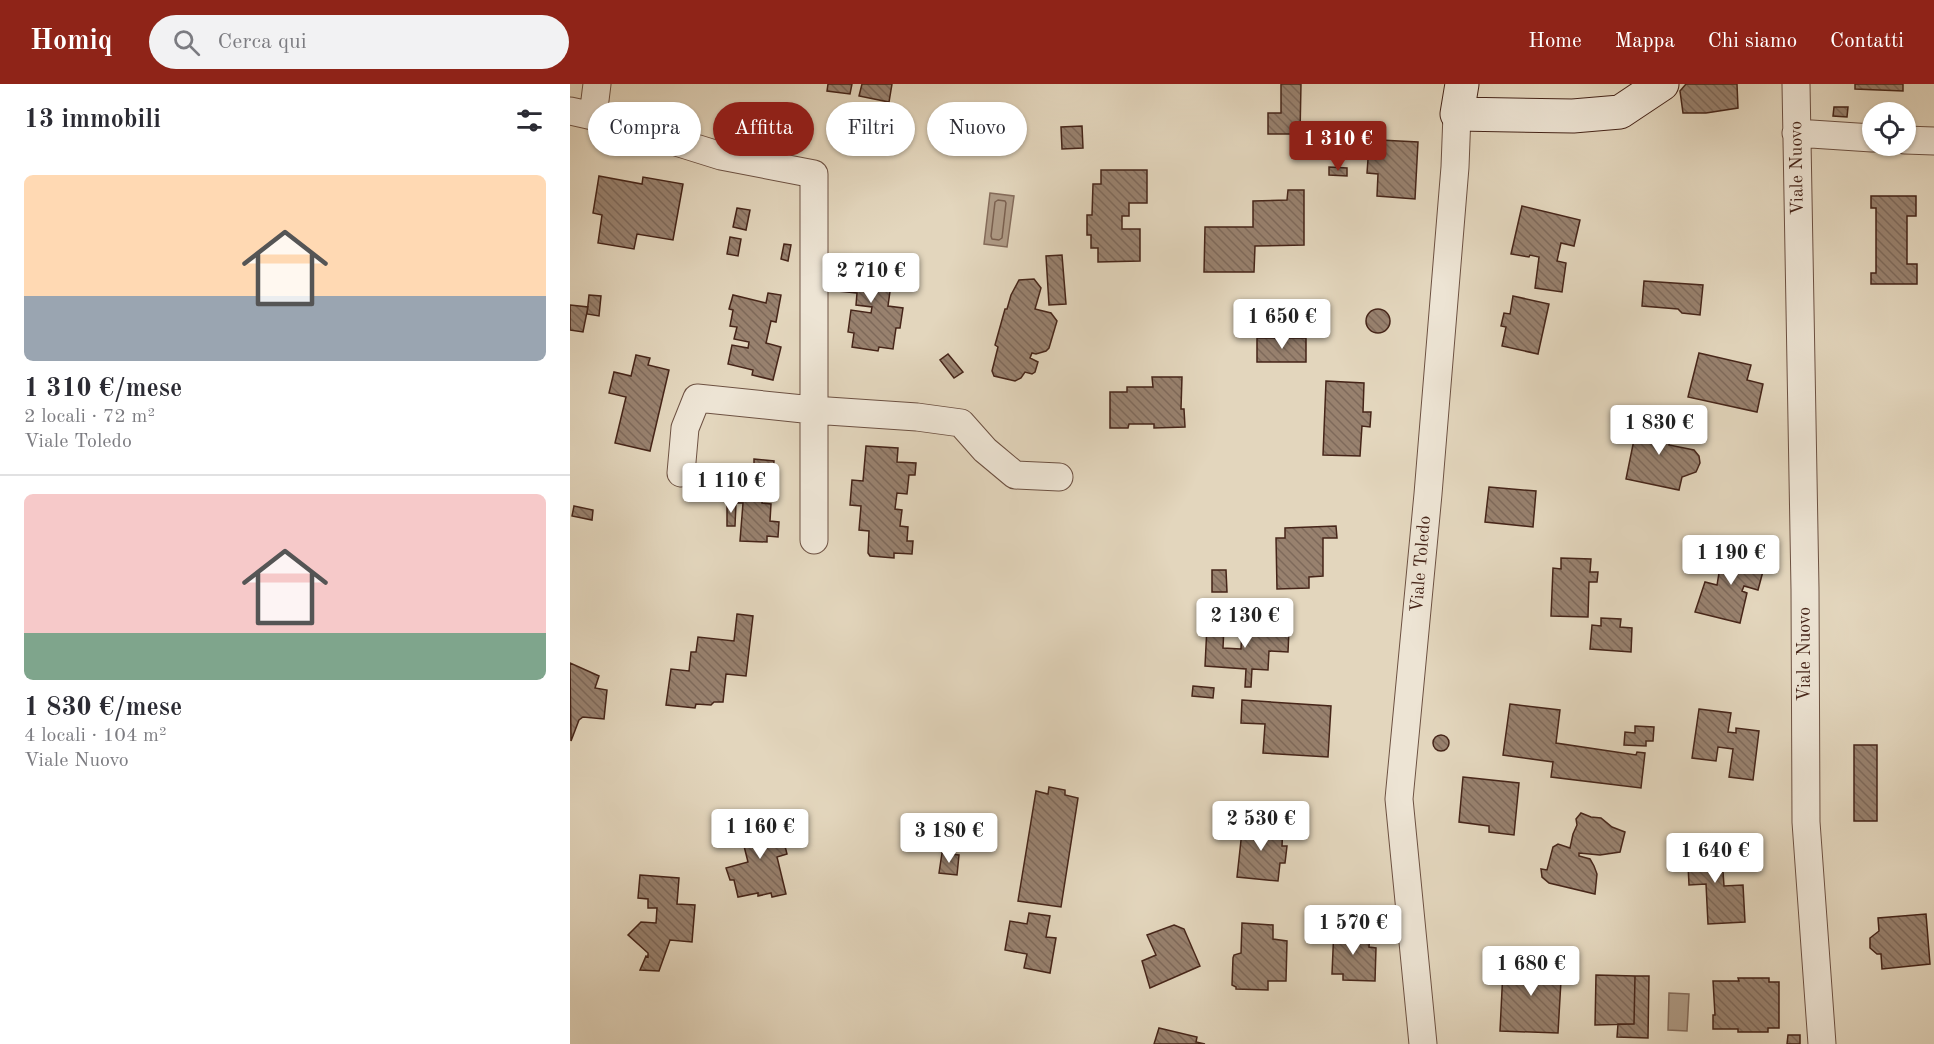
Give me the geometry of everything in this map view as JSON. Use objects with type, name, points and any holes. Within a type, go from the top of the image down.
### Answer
[{"type":"street","points":[[597,84],[582,113],[721,156],[814,174],[814,540]]},
{"type":"street","points":[[1459,99],[1573,117],[1620,112],[1662,84]]},
{"type":"street","name":"Viale Nuovo","points":[[1796,84],[1805,589],[1806,822],[1822,1044]]},
{"type":"street","name":"Viale Toledo","points":[[1423,1044],[1399,799],[1428,494],[1459,99]]},
{"type":"street","points":[[1796,133],[1862,137]]},
{"type":"street","points":[[1916,140],[1934,141]]},
{"type":"street","points":[[681,473],[685,428],[696,398],[813,410],[917,417],[961,423],[985,450],[1015,475],[1059,477]]},
{"type":"water","points":[[990,193],[1014,196],[1007,247],[984,244]]},
{"type":"water","points":[[1669,993],[1689,994],[1687,1031],[1668,1030]]},
{"type":"building","points":[[828,84],[852,84],[850,94],[827,91]]},
{"type":"building","points":[[862,84],[892,84],[889,102],[859,96]]},
{"type":"building","points":[[1281,84],[1301,84],[1300,134],[1268,134],[1268,113],[1281,113]]},
{"type":"building","points":[[1686,84],[1737,84],[1738,108],[1706,113],[1683,113],[1680,91]]},
{"type":"building","points":[[1855,84],[1903,84],[1903,91],[1855,89]]},
{"type":"building","points":[[1834,107],[1848,107],[1847,117],[1833,116]]},
{"type":"building","points":[[1082,126],[1083,148],[1062,149],[1061,127]]},
{"type":"building","points":[[1380,140],[1418,142],[1415,199],[1377,196],[1378,174],[1367,173],[1369,145],[1379,146]]},
{"type":"building","points":[[1329,167],[1347,168],[1347,176],[1329,175]]},
{"type":"building","points":[[1101,170],[1147,170],[1147,203],[1129,203],[1129,216],[1122,216],[1122,229],[1140,229],[1140,261],[1098,262],[1098,248],[1091,248],[1091,235],[1087,235],[1087,215],[1092,215],[1093,184],[1101,184]]},
{"type":"building","points":[[599,176],[642,184],[643,177],[683,184],[673,240],[637,234],[634,249],[598,243],[602,215],[593,213]]},
{"type":"building","points":[[1288,190],[1304,190],[1304,245],[1255,246],[1254,272],[1204,272],[1205,227],[1253,227],[1253,201],[1287,200]]},
{"type":"building","points":[[1871,196],[1916,196],[1916,216],[1907,216],[1907,264],[1917,264],[1917,284],[1871,284],[1871,273],[1876,273],[1876,208],[1871,208]]},
{"type":"building","points":[[1522,206],[1580,220],[1574,246],[1561,243],[1557,261],[1566,263],[1562,292],[1535,288],[1539,257],[1511,254]]},
{"type":"building","points":[[737,208],[750,210],[746,230],[733,227]]},
{"type":"building","points":[[730,237],[741,239],[738,256],[727,254]]},
{"type":"building","points":[[784,244],[791,245],[788,261],[781,259]]},
{"type":"building","points":[[1062,255],[1066,304],[1049,305],[1046,256]]},
{"type":"building","points":[[843,258],[886,263],[885,269],[893,270],[888,306],[903,308],[900,328],[896,328],[893,349],[879,347],[878,351],[852,347],[854,333],[848,332],[851,310],[871,313],[872,307],[856,305],[857,293],[838,291]]},
{"type":"building","points":[[1034,279],[1041,288],[1035,309],[1051,313],[1057,321],[1049,348],[1036,354],[1032,353],[1030,358],[1038,362],[1032,374],[1025,372],[1015,381],[994,376],[992,371],[998,347],[995,345],[1005,309],[1007,309],[1019,280]]},
{"type":"building","points":[[1644,281],[1703,285],[1700,315],[1682,313],[1678,309],[1642,306]]},
{"type":"building","points":[[768,293],[781,295],[776,322],[771,321],[766,343],[781,347],[773,380],[752,375],[753,370],[728,364],[732,345],[748,348],[749,342],[734,339],[737,327],[730,326],[733,310],[729,309],[733,295],[766,303]]},
{"type":"building","points":[[589,295],[601,296],[599,316],[587,314]]},
{"type":"building","points":[[1513,296],[1549,304],[1538,354],[1502,346],[1506,327],[1501,326],[1504,313],[1510,314]]},
{"type":"building","points":[[570,305],[588,307],[583,332],[570,330]]},
{"type":"building","points":[[1378,309],[1386,313],[1390,321],[1386,329],[1378,333],[1370,329],[1366,321],[1370,313]]},
{"type":"building","points":[[1257,338],[1306,338],[1306,362],[1257,362]]},
{"type":"building","points":[[1699,353],[1751,365],[1747,380],[1763,384],[1757,412],[1688,397]]},
{"type":"building","points":[[948,354],[963,372],[954,378],[940,360]]},
{"type":"building","points":[[636,355],[650,358],[648,365],[669,370],[650,451],[615,443],[626,397],[609,393],[614,372],[631,376]]},
{"type":"building","points":[[1152,377],[1182,377],[1181,409],[1184,409],[1185,427],[1154,428],[1154,424],[1129,424],[1128,428],[1110,428],[1110,392],[1127,392],[1127,387],[1153,387]]},
{"type":"building","points":[[1326,381],[1364,383],[1363,412],[1371,412],[1370,427],[1362,426],[1360,456],[1323,455]]},
{"type":"building","points":[[1639,415],[1673,421],[1669,445],[1694,450],[1699,456],[1700,463],[1696,472],[1682,477],[1679,490],[1626,479]]},
{"type":"building","points":[[866,446],[898,448],[897,462],[916,463],[915,475],[909,475],[907,494],[897,493],[895,509],[902,510],[900,526],[908,527],[907,541],[913,541],[912,554],[894,553],[894,558],[870,556],[868,553],[869,531],[859,530],[861,506],[850,505],[852,480],[863,481]]},
{"type":"building","points":[[754,459],[774,461],[772,487],[763,487],[762,503],[771,504],[770,521],[779,522],[778,537],[767,536],[767,542],[740,541],[743,503],[733,503],[734,479],[742,479],[743,464],[754,465]]},
{"type":"building","points":[[723,476],[734,477],[733,491],[722,491]]},
{"type":"building","points":[[1489,487],[1536,491],[1533,527],[1485,522]]},
{"type":"building","points":[[727,502],[736,503],[735,526],[727,526]]},
{"type":"building","points":[[574,506],[593,510],[592,520],[572,516]]},
{"type":"building","points":[[1336,526],[1337,538],[1323,538],[1323,576],[1309,577],[1309,588],[1277,589],[1276,538],[1285,538],[1285,528]]},
{"type":"building","points":[[1723,549],[1766,560],[1758,590],[1744,586],[1742,591],[1747,593],[1740,623],[1695,612],[1705,582],[1717,585]]},
{"type":"building","points":[[1561,558],[1591,559],[1590,572],[1598,572],[1597,582],[1589,582],[1588,617],[1551,616],[1553,568],[1561,569]]},
{"type":"building","points":[[1212,570],[1226,570],[1227,592],[1212,592]]},
{"type":"building","points":[[737,614],[753,616],[746,676],[726,674],[723,702],[714,702],[711,705],[696,704],[695,708],[666,705],[671,669],[689,671],[691,652],[696,652],[698,637],[734,641]]},
{"type":"building","points":[[1601,618],[1621,619],[1620,627],[1632,628],[1631,652],[1590,649],[1592,625],[1601,626]]},
{"type":"building","points":[[1207,626],[1224,627],[1223,648],[1241,649],[1242,628],[1289,630],[1288,652],[1269,651],[1268,670],[1252,669],[1251,687],[1245,687],[1246,669],[1205,666]]},
{"type":"building","points":[[570,663],[599,676],[595,688],[607,690],[604,719],[583,717],[579,720],[571,741]]},
{"type":"building","points":[[1193,686],[1214,688],[1213,698],[1192,696]]},
{"type":"building","points":[[1242,700],[1331,706],[1328,757],[1263,753],[1265,724],[1241,723]]},
{"type":"building","points":[[1510,704],[1560,710],[1556,743],[1636,755],[1637,752],[1645,753],[1641,788],[1551,777],[1553,762],[1503,755]]},
{"type":"building","points":[[1699,709],[1731,713],[1728,732],[1736,733],[1736,728],[1759,731],[1753,780],[1729,777],[1733,749],[1718,747],[1716,761],[1692,758]]},
{"type":"building","points":[[1635,726],[1654,727],[1653,741],[1646,741],[1646,746],[1624,745],[1625,732],[1635,733]]},
{"type":"building","points":[[1441,735],[1449,743],[1441,751],[1433,743]]},
{"type":"building","points":[[1854,745],[1877,745],[1877,821],[1854,821]]},
{"type":"building","points":[[1463,777],[1519,783],[1514,835],[1489,832],[1489,826],[1459,822]]},
{"type":"building","points":[[1049,787],[1065,790],[1065,795],[1078,798],[1061,907],[1018,901],[1036,791],[1048,794]]},
{"type":"building","points":[[1581,813],[1601,818],[1612,827],[1625,832],[1620,852],[1600,855],[1579,853],[1579,856],[1590,859],[1594,866],[1597,874],[1595,894],[1549,883],[1542,877],[1541,869],[1547,870],[1553,847],[1558,844],[1570,848],[1577,825],[1576,819]]},
{"type":"building","points":[[778,818],[787,854],[777,857],[786,894],[772,897],[771,893],[758,896],[758,893],[738,897],[734,880],[730,880],[726,868],[748,862],[744,846],[740,847],[736,828]]},
{"type":"building","points":[[1243,822],[1283,826],[1282,846],[1287,846],[1285,863],[1280,863],[1278,881],[1237,877]]},
{"type":"building","points":[[1721,842],[1724,886],[1743,885],[1745,922],[1708,924],[1706,884],[1689,885],[1687,844]]},
{"type":"building","points":[[942,853],[959,855],[957,875],[939,873]]},
{"type":"building","points":[[640,875],[679,878],[677,904],[695,905],[692,942],[670,940],[659,971],[640,970],[648,953],[628,935],[641,922],[656,923],[657,908],[648,908],[648,899],[638,898]]},
{"type":"building","points":[[1029,913],[1050,916],[1046,937],[1056,938],[1050,973],[1024,968],[1027,954],[1005,950],[1010,921],[1027,924]]},
{"type":"building","points":[[1926,914],[1930,964],[1882,969],[1881,954],[1877,954],[1870,948],[1870,938],[1879,931],[1878,918]]},
{"type":"building","points":[[1242,923],[1273,925],[1273,939],[1287,941],[1286,981],[1268,981],[1268,990],[1236,989],[1232,985],[1233,958],[1234,955],[1241,953]]},
{"type":"building","points":[[1174,925],[1184,929],[1200,966],[1150,988],[1142,961],[1156,955],[1147,935]]},
{"type":"building","points":[[1334,927],[1349,928],[1349,933],[1370,933],[1369,947],[1376,948],[1375,981],[1343,980],[1343,974],[1332,974]]},
{"type":"building","points":[[1515,958],[1562,963],[1558,1033],[1500,1031],[1503,970],[1514,971]]},
{"type":"building","points":[[1596,975],[1635,976],[1634,1024],[1595,1025]]},
{"type":"building","points":[[1635,976],[1649,976],[1648,1038],[1617,1037],[1618,1024],[1634,1024]]},
{"type":"building","points":[[1738,978],[1769,978],[1769,982],[1779,982],[1779,1028],[1768,1028],[1768,1032],[1713,1029],[1713,1015],[1715,1015],[1713,981],[1739,981]]},
{"type":"building","points":[[1159,1028],[1197,1037],[1196,1042],[1205,1044],[1154,1044]]},
{"type":"building","points":[[1788,1035],[1800,1035],[1800,1044],[1787,1044]]}]
